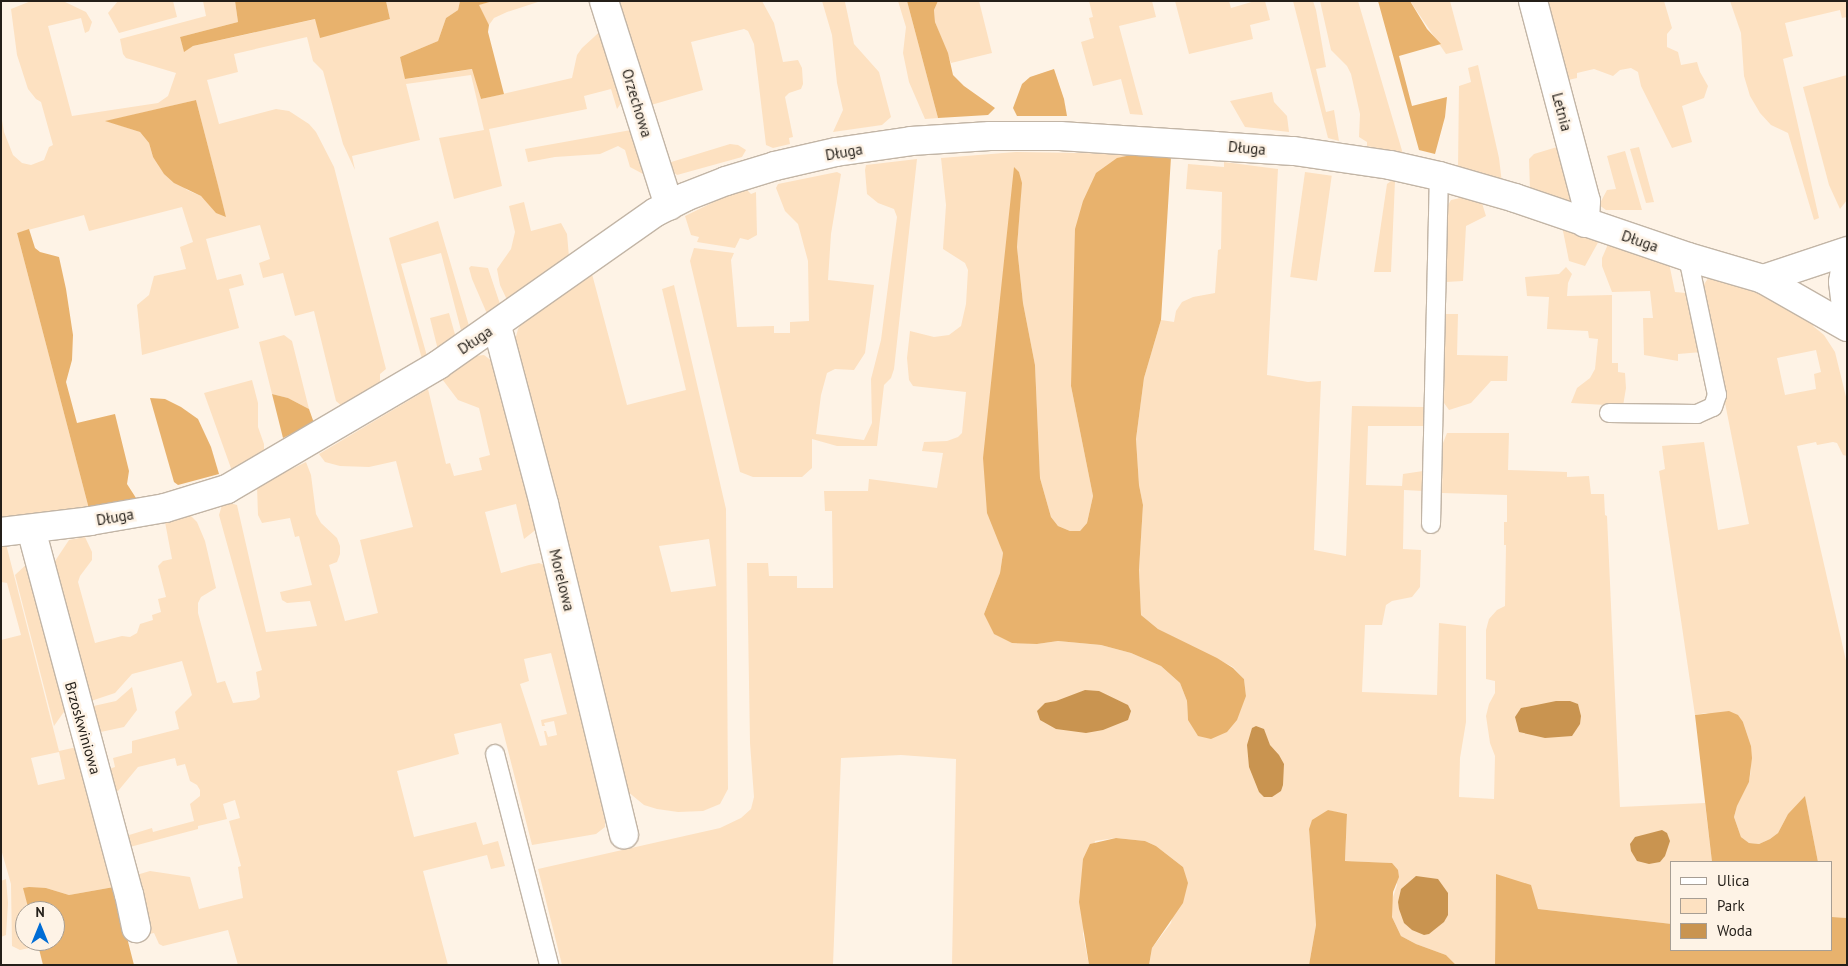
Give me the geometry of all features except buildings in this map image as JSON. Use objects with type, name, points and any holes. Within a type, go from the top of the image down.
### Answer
[{"type":"street","name":"Orzechowa","points":[[604,1],[669,206]]},
{"type":"street","name":"Letnia","points":[[1533,1],[1586,201],[1585,222]]},
{"type":"street","name":"Długa","points":[[1,532],[165,508],[227,489],[410,382],[496,326],[585,262],[685,197],[750,173],[836,152],[911,141],[990,136],[1060,136],[1294,151],[1390,165],[1439,176],[1688,257],[1764,279],[1847,327]]},
{"type":"street","points":[[1764,279],[1847,251]]},
{"type":"street","points":[[1847,257],[1843,282],[1847,316]]},
{"type":"street","name":"Morelowa","points":[[496,326],[544,504],[624,834]]},
{"type":"street","name":"Brzoskwiniowa","points":[[31,529],[129,894],[136,928]]},
{"type":"lane","points":[[1431,524],[1439,176]]},
{"type":"lane","points":[[1609,413],[1696,414],[1713,408],[1717,395],[1688,257]]},
{"type":"lane","points":[[495,754],[529,863],[549,965]]},
{"type":"green space","points":[[31,1],[63,1],[86,12],[92,22],[89,31],[85,33],[81,18],[48,26],[72,116],[158,103],[168,96],[176,73],[126,58],[123,54],[120,39],[206,16],[203,1],[235,1],[238,22],[180,37],[184,51],[193,46],[316,19],[320,37],[390,19],[386,1],[460,1],[458,10],[446,18],[438,41],[400,57],[406,79],[473,69],[481,99],[572,78],[577,55],[606,26],[624,99],[617,109],[611,89],[584,96],[587,109],[489,129],[502,186],[454,199],[439,138],[484,130],[471,75],[406,84],[420,140],[352,156],[355,170],[343,144],[323,71],[313,61],[307,37],[234,54],[238,72],[207,80],[219,124],[276,109],[289,111],[309,124],[316,132],[334,167],[386,369],[380,374],[380,385],[343,407],[336,401],[314,311],[295,316],[283,273],[263,278],[259,263],[270,259],[260,225],[206,239],[217,280],[241,274],[244,285],[229,289],[239,328],[142,355],[137,305],[149,295],[154,276],[186,269],[180,247],[193,242],[182,207],[89,231],[84,215],[17,233],[89,509],[1,520],[1,114],[4,132],[13,155],[22,163],[31,165],[44,160],[49,147],[53,145],[41,102],[28,89],[17,55],[11,9]],"holes":[[[196,100],[226,217],[201,196],[187,190],[153,157],[149,143],[140,132],[107,121]]]},
{"type":"green space","points":[[118,1],[173,1],[177,17],[119,33],[108,13]]},
{"type":"green space","points":[[493,1],[541,1],[494,18],[489,25],[478,5]]},
{"type":"green space","points":[[625,1],[762,1],[774,23],[783,62],[798,60],[802,68],[803,84],[801,89],[789,93],[785,97],[793,137],[789,138],[790,144],[773,148],[766,145],[754,44],[748,31],[744,29],[691,42],[703,90],[651,105],[668,163],[730,144],[738,145],[746,150],[742,157],[677,175],[667,167],[616,4]]},
{"type":"green space","points":[[822,1],[848,1],[845,2],[854,44],[879,72],[891,117],[882,125],[833,132],[843,110],[837,83],[832,35]]},
{"type":"green space","points":[[898,1],[907,1],[938,118],[925,119],[909,82],[903,53],[906,27]]},
{"type":"green space","points":[[938,1],[979,1],[992,53],[951,63],[935,22],[934,10]]},
{"type":"green space","points":[[1089,1],[1152,1],[1156,17],[1119,26],[1143,115],[1130,114],[1121,79],[1093,86],[1081,42],[1094,38],[1089,18],[1093,17]]},
{"type":"green space","points":[[1175,1],[1229,1],[1231,8],[1255,1],[1265,1],[1270,20],[1250,25],[1253,39],[1189,54]]},
{"type":"green space","points":[[1293,1],[1313,1],[1316,10],[1326,67],[1316,69],[1326,112],[1334,110],[1339,141],[1328,138]]},
{"type":"green space","points":[[1320,1],[1358,1],[1403,154],[1367,146],[1367,142],[1359,137],[1360,114],[1351,74],[1347,66],[1331,50]]},
{"type":"green space","points":[[1410,1],[1450,1],[1463,50],[1446,54]]},
{"type":"green space","points":[[1539,1],[1664,1],[1672,28],[1667,34],[1667,47],[1678,52],[1681,65],[1697,62],[1708,86],[1704,98],[1682,106],[1692,142],[1672,148],[1641,86],[1638,72],[1631,68],[1620,70],[1613,76],[1594,69],[1577,73],[1577,78],[1568,80],[1570,91]]},
{"type":"green space","points":[[1730,1],[1847,1],[1847,17],[1842,18],[1840,10],[1785,23],[1793,56],[1783,59],[1819,218],[1814,220],[1788,133],[1771,125],[1760,113],[1750,96],[1744,76],[1741,33]]},
{"type":"green space","points":[[1478,65],[1499,158],[1502,183],[1496,177],[1458,168],[1459,86],[1471,82],[1468,68]]},
{"type":"green space","points":[[1847,75],[1847,200],[1840,209],[1829,185],[1803,87]]},
{"type":"green space","points":[[1272,92],[1274,102],[1287,116],[1289,132],[1245,127],[1230,101]]},
{"type":"green space","points":[[1550,114],[1577,198],[1571,202],[1530,190],[1529,159],[1534,154],[1557,147]]},
{"type":"green space","points":[[631,130],[645,175],[630,167],[625,150],[618,146],[600,154],[555,157],[528,162],[525,149]]},
{"type":"green space","points":[[1639,147],[1654,202],[1646,203],[1630,149]]},
{"type":"green space","points":[[1625,151],[1642,210],[1606,210],[1599,205],[1607,190],[1616,189],[1607,156]]},
{"type":"green space","points":[[1016,152],[1136,154],[1071,386],[1093,496],[1087,523],[1080,531],[1070,531],[1058,526],[1051,517],[1040,478],[1035,365],[1023,303],[1017,247],[1021,193],[1019,172],[998,539],[1003,553],[1000,573],[984,614],[1037,644],[1058,641],[1101,645],[1131,653],[1161,666],[1180,683],[1187,701],[1188,720],[1246,696],[1244,679],[1233,667],[1158,629],[1141,615],[1139,570],[1143,505],[1139,485],[1136,439],[1144,378],[1161,320],[1174,322],[1176,311],[1182,302],[1193,297],[1215,293],[1218,250],[1221,249],[1222,192],[1186,189],[1188,164],[1224,167],[1224,162],[1278,169],[1267,375],[1308,382],[1321,381],[1314,550],[1346,556],[1352,406],[1424,407],[1424,426],[1368,426],[1366,485],[1402,486],[1403,474],[1423,471],[1423,491],[1404,490],[1403,549],[1421,550],[1420,587],[1412,597],[1392,601],[1386,605],[1382,625],[1365,625],[1362,692],[1437,695],[1439,623],[1466,626],[1466,722],[1460,758],[1459,797],[1494,799],[1495,756],[1490,743],[1486,716],[1489,704],[1495,693],[1495,681],[1486,679],[1486,630],[1489,619],[1497,610],[1505,606],[1506,545],[1504,545],[1504,522],[1507,522],[1507,495],[1442,493],[1443,443],[1447,433],[1509,433],[1508,470],[1567,472],[1567,477],[1589,476],[1591,494],[1604,494],[1605,515],[1607,516],[1620,807],[1705,803],[1712,861],[1670,861],[1670,924],[1538,909],[1496,874],[1495,965],[1456,965],[1446,955],[1416,944],[1401,936],[1392,917],[1391,903],[1397,885],[1392,863],[1345,861],[1347,815],[1328,810],[1309,829],[1316,925],[1309,965],[1149,965],[1152,948],[1171,923],[1183,867],[1156,846],[1145,841],[1116,838],[1095,841],[1083,934],[1089,965],[952,965],[956,759],[901,755],[841,758],[833,965],[562,965],[538,869],[720,828],[741,818],[751,809],[754,797],[750,743],[747,563],[768,563],[769,576],[797,576],[797,588],[833,588],[832,511],[825,511],[824,491],[868,491],[869,479],[937,488],[943,453],[922,451],[924,442],[947,441],[958,437],[962,433],[966,392],[913,386],[909,380],[907,358],[910,331],[934,337],[949,335],[961,326],[966,304],[968,270],[965,263],[943,249],[946,205],[941,158]]},
{"type":"green space","points":[[917,159],[894,369],[891,378],[884,385],[877,446],[837,446],[812,439],[812,468],[802,477],[753,477],[740,472],[690,261],[694,248],[734,253],[731,260],[737,327],[774,326],[774,333],[790,333],[790,322],[809,321],[808,261],[798,224],[785,211],[776,188],[778,184],[837,172],[841,174],[831,234],[828,280],[874,285],[865,353],[854,370],[835,369],[827,373],[821,395],[816,434],[864,440],[872,423],[871,379],[881,340],[897,217],[894,209],[878,203],[867,194],[865,170],[866,165]]},
{"type":"green space","points":[[1305,172],[1332,176],[1317,281],[1290,277]]},
{"type":"green space","points":[[1395,181],[1391,272],[1374,272],[1387,184]]},
{"type":"green space","points":[[747,190],[751,194],[756,192],[757,235],[748,240],[740,238],[735,248],[697,242],[699,237],[691,235],[685,216],[722,198]]},
{"type":"green space","points":[[1465,197],[1481,200],[1486,216],[1466,226],[1463,281],[1446,282],[1447,207],[1451,200]]},
{"type":"green space","points":[[524,202],[531,231],[561,223],[567,234],[569,257],[508,302],[500,285],[497,269],[511,249],[515,232],[509,206]]},
{"type":"green space","points":[[438,221],[470,329],[462,334],[441,253],[401,264],[427,356],[422,359],[389,238]]},
{"type":"green space","points":[[1562,226],[1600,239],[1585,266],[1569,261]]},
{"type":"green space","points":[[1609,242],[1669,263],[1675,292],[1686,293],[1702,352],[1678,354],[1678,361],[1644,355],[1643,318],[1653,318],[1650,291],[1612,292],[1602,266],[1602,258]]},
{"type":"green space","points":[[471,266],[488,268],[501,307],[488,316],[472,279],[469,268]]},
{"type":"green space","points":[[1566,267],[1572,274],[1568,283],[1567,296],[1612,295],[1612,363],[1618,363],[1618,372],[1625,373],[1626,388],[1623,406],[1571,403],[1577,388],[1590,378],[1595,369],[1598,339],[1589,338],[1588,331],[1547,329],[1549,297],[1527,296],[1525,277],[1559,274]]},
{"type":"green space","points":[[588,272],[590,275],[592,274],[627,405],[686,390],[662,289],[674,285],[726,509],[728,789],[720,804],[703,811],[678,812],[657,809],[644,805],[627,791],[514,344],[518,329],[523,321]],"holes":[[[709,539],[716,586],[671,592],[659,546]]]},
{"type":"green space","points":[[1709,277],[1763,295],[1764,292],[1816,321],[1813,326],[1824,335],[1835,352],[1847,401],[1847,456],[1843,455],[1837,443],[1833,442],[1817,445],[1816,442],[1797,446],[1847,665],[1847,918],[1833,917],[1833,861],[1818,861],[1805,797],[1788,814],[1778,833],[1770,839],[1759,844],[1749,843],[1741,837],[1734,817],[1737,806],[1749,782],[1751,746],[1743,722],[1706,713],[1695,715],[1659,471],[1665,469],[1662,446],[1704,442],[1718,530],[1749,524],[1702,287]],"holes":[[[1816,350],[1821,372],[1814,374],[1816,389],[1785,395],[1777,358]]]},
{"type":"green space","points":[[449,313],[456,338],[438,350],[430,318]]},
{"type":"green space","points":[[1445,314],[1458,314],[1457,355],[1508,356],[1507,381],[1491,381],[1471,403],[1449,410],[1444,403]]},
{"type":"green space","points":[[284,335],[292,341],[309,409],[288,398],[272,394],[259,342]]},
{"type":"green space","points":[[484,355],[492,361],[496,371],[512,440],[519,454],[538,528],[524,539],[516,504],[485,512],[501,573],[539,563],[548,566],[605,827],[596,834],[532,845],[501,723],[454,734],[459,754],[397,771],[414,837],[476,822],[483,845],[498,841],[505,866],[491,869],[487,855],[423,871],[448,965],[238,965],[228,930],[163,946],[159,944],[154,933],[149,934],[133,876],[150,871],[190,877],[199,909],[243,898],[238,867],[241,866],[229,821],[240,818],[235,800],[223,804],[227,819],[198,826],[198,829],[126,848],[126,836],[152,828],[153,832],[194,821],[190,804],[200,796],[200,790],[197,785],[190,781],[185,764],[177,766],[175,758],[138,767],[118,791],[113,794],[106,770],[115,767],[113,758],[132,753],[132,741],[179,729],[175,712],[192,695],[182,661],[132,674],[115,693],[88,702],[53,564],[69,540],[85,537],[92,552],[92,560],[80,576],[78,582],[95,643],[122,636],[130,637],[137,633],[140,624],[153,620],[152,615],[161,612],[158,599],[166,597],[158,566],[163,561],[172,559],[165,522],[190,515],[197,522],[205,541],[216,588],[201,597],[198,603],[198,613],[217,683],[225,681],[233,703],[256,700],[260,697],[256,672],[262,670],[219,515],[222,505],[230,503],[237,505],[266,632],[317,626],[310,601],[287,603],[282,600],[280,592],[312,585],[299,536],[295,537],[290,518],[262,523],[258,515],[257,486],[306,462],[311,475],[316,514],[321,523],[337,538],[340,546],[337,562],[329,565],[345,621],[378,613],[360,540],[413,527],[396,461],[369,467],[340,466],[325,462],[319,454],[428,389],[446,464],[450,463],[454,476],[482,470],[479,458],[490,455],[479,408],[458,400],[442,379],[475,356]],"holes":[[[551,653],[567,714],[541,720],[542,726],[545,726],[544,723],[554,721],[557,735],[548,737],[546,731],[544,731],[547,745],[540,746],[520,684],[529,681],[524,659]]]},
{"type":"green space","points":[[252,380],[258,403],[258,427],[264,444],[264,455],[232,471],[204,393]]},
{"type":"green space","points":[[6,544],[59,751],[77,747],[114,887],[69,895],[46,888],[24,888],[27,901],[15,901],[15,948],[12,946],[11,884],[1,849],[1,640],[21,635],[7,583],[1,582],[1,545]],"holes":[[[59,752],[65,779],[38,785],[31,758]]]},
{"type":"green space","points":[[29,562],[68,706],[54,726],[15,575]]},
{"type":"green space","points":[[132,687],[137,710],[124,727],[96,733],[89,707],[116,701]]},
{"type":"green space","points":[[6,879],[8,903],[6,935],[1,937],[1,881]]},
{"type":"shaded area","points":[[235,1],[386,1],[390,19],[320,38],[315,19],[193,46],[184,52],[180,37],[238,22]]},
{"type":"shaded area","points":[[460,1],[493,1],[479,5],[489,25],[488,32],[504,94],[481,99],[472,69],[405,79],[400,57],[438,41],[446,18],[458,10]]},
{"type":"shaded area","points":[[907,1],[938,1],[934,10],[935,22],[948,53],[953,75],[964,86],[995,108],[988,115],[938,118]]},
{"type":"shaded area","points":[[1378,1],[1410,1],[1427,29],[1441,44],[1399,56],[1412,106],[1447,97],[1445,117],[1435,154],[1419,150]]},
{"type":"shaded area","points":[[1054,69],[1064,99],[1067,116],[1017,116],[1013,108],[1022,84],[1030,77]]},
{"type":"shaded area","points":[[196,100],[226,217],[216,213],[201,196],[174,183],[164,174],[153,157],[149,143],[140,132],[105,121]]},
{"type":"shaded area","points":[[1136,154],[1171,157],[1161,320],[1144,378],[1136,439],[1139,485],[1143,505],[1139,570],[1141,615],[1158,629],[1217,658],[1233,668],[1244,679],[1246,696],[1237,720],[1227,732],[1211,739],[1198,736],[1188,720],[1187,701],[1180,683],[1161,666],[1131,653],[1101,645],[1058,641],[1037,644],[1012,643],[994,634],[984,614],[1000,573],[1003,553],[987,513],[983,458],[1014,167],[1019,172],[1022,183],[1017,247],[1023,303],[1035,365],[1040,478],[1051,517],[1058,526],[1070,531],[1080,531],[1087,523],[1093,496],[1071,386],[1075,229],[1083,201],[1096,173],[1117,158]]},
{"type":"shaded area","points":[[29,229],[35,248],[40,252],[59,257],[73,335],[72,360],[66,382],[77,423],[115,414],[129,471],[127,484],[136,498],[89,509],[17,233]]},
{"type":"shaded area","points":[[272,394],[288,398],[309,409],[314,423],[283,438]]},
{"type":"shaded area","points":[[150,398],[165,399],[198,419],[211,447],[219,474],[178,485],[174,482]]},
{"type":"shaded area","points":[[1729,711],[1738,715],[1743,722],[1751,746],[1752,758],[1749,782],[1737,806],[1734,817],[1741,837],[1749,843],[1759,844],[1770,839],[1778,833],[1788,814],[1805,796],[1818,861],[1712,861],[1695,715]]},
{"type":"shaded area","points":[[1328,810],[1347,814],[1345,861],[1392,863],[1398,870],[1399,877],[1393,892],[1392,917],[1401,936],[1416,944],[1446,955],[1456,965],[1309,965],[1316,925],[1309,829],[1312,820]]},
{"type":"shaded area","points":[[1116,838],[1145,841],[1156,846],[1183,867],[1188,883],[1183,903],[1152,948],[1149,965],[1089,965],[1079,902],[1083,859],[1090,844]]},
{"type":"shaded area","points":[[1496,874],[1531,885],[1538,909],[1670,924],[1670,951],[1833,951],[1833,917],[1847,918],[1847,965],[1495,965]]},
{"type":"shaded area","points":[[114,887],[134,965],[43,965],[40,951],[65,951],[65,901],[26,901],[23,888],[46,888],[69,895]]},
{"type":"water","points":[[1085,690],[1099,691],[1128,705],[1131,711],[1128,720],[1103,730],[1086,733],[1056,729],[1040,720],[1037,711],[1045,703]]},
{"type":"water","points":[[1556,701],[1570,701],[1578,704],[1581,716],[1580,724],[1572,736],[1545,738],[1519,732],[1515,717],[1521,708]]},
{"type":"water","points":[[1256,726],[1264,729],[1270,745],[1284,764],[1281,791],[1272,797],[1264,797],[1259,792],[1249,767],[1247,745],[1252,728]]},
{"type":"water","points":[[1662,830],[1667,833],[1670,841],[1665,856],[1660,862],[1649,864],[1637,861],[1631,851],[1630,844],[1635,837]]},
{"type":"water","points":[[1416,876],[1438,879],[1448,893],[1448,915],[1444,922],[1429,934],[1424,935],[1412,930],[1404,923],[1398,902],[1401,889]]}]
